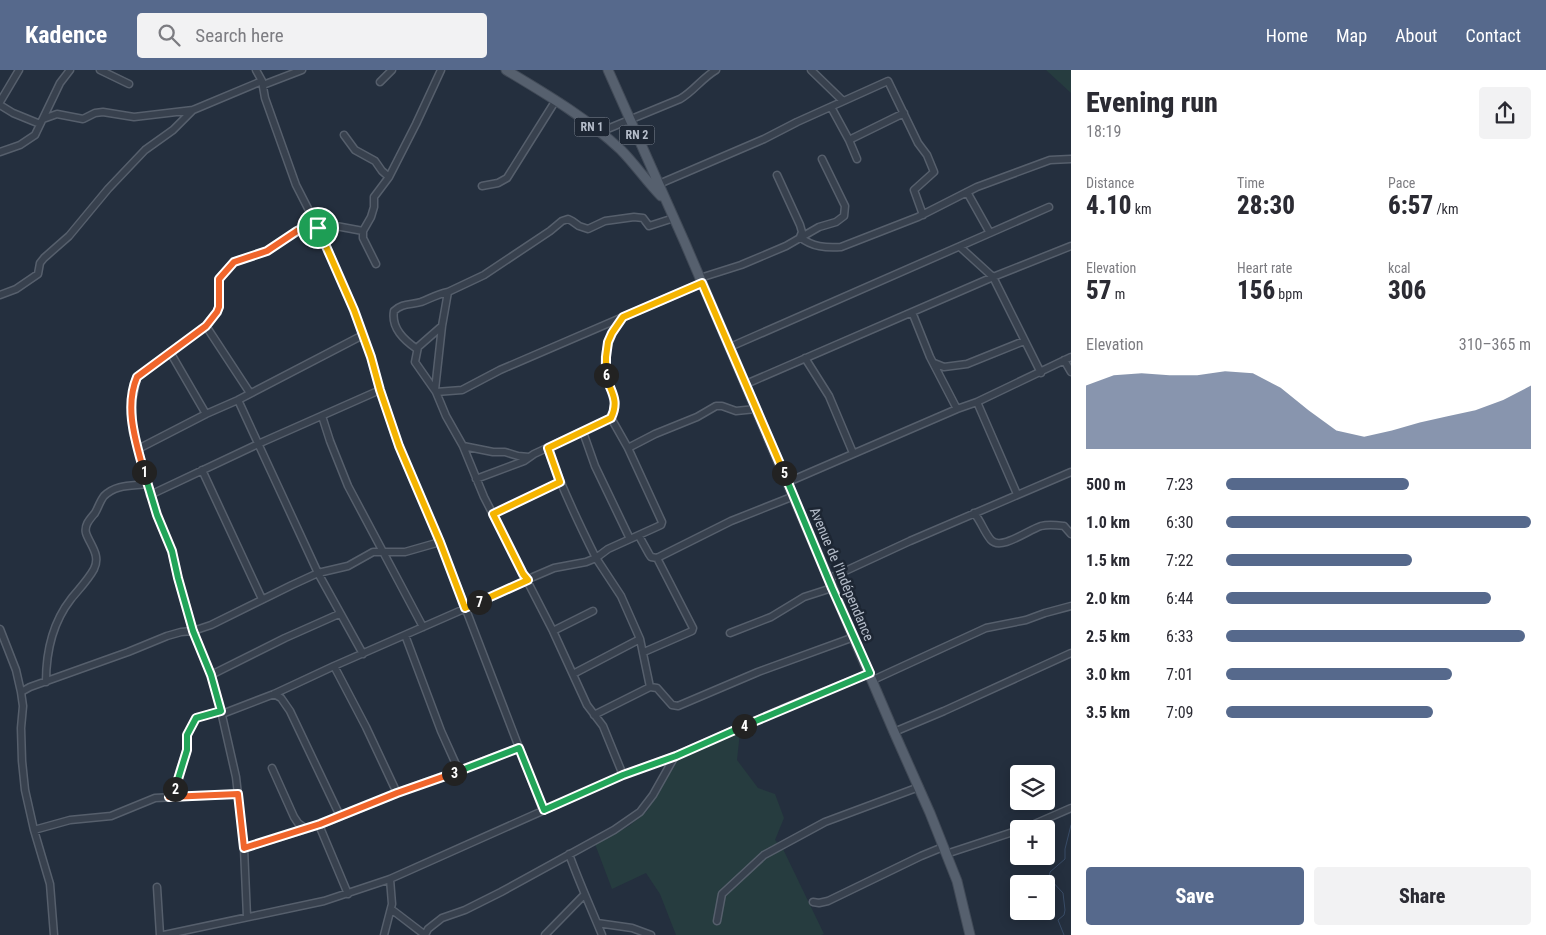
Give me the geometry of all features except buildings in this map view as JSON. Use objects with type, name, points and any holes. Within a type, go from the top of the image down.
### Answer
[{"type":"main road","name":"RN 1","points":[[506,70],[556,100],[600,132],[621,150],[665,200]]},
{"type":"main road","name":"RN 2","points":[[608,70],[665,200]]},
{"type":"main road","name":"Avenue de l'Indépendance","points":[[665,200],[919,787],[957,881],[970,935]]},
{"type":"street","points":[[19,70],[0,104],[13,113],[42,121],[57,114],[83,119],[95,113],[103,112],[134,117],[193,110],[262,83],[302,70]]},
{"type":"street","points":[[0,152],[35,135],[60,83],[70,70]]},
{"type":"street","points":[[100,70],[129,84]]},
{"type":"street","points":[[256,70],[296,185],[354,310],[404,458],[440,542],[544,810]]},
{"type":"street","points":[[380,82],[392,70]]},
{"type":"street","points":[[376,264],[363,238],[363,230],[371,218],[374,198],[389,177],[416,124],[440,70]]},
{"type":"street","points":[[600,132],[690,94],[700,82],[716,70]]},
{"type":"street","points":[[811,70],[844,101]]},
{"type":"street","points":[[659,184],[764,139],[888,81],[934,172],[914,190],[923,215]]},
{"type":"street","points":[[482,186],[498,183],[508,178],[556,100]]},
{"type":"street","points":[[831,108],[849,140],[857,159]]},
{"type":"street","points":[[0,295],[16,289],[38,274],[40,263],[44,258],[69,236],[108,188],[145,150],[173,130],[193,110]]},
{"type":"street","points":[[849,140],[904,113]]},
{"type":"street","points":[[344,135],[355,150],[375,161],[389,177]]},
{"type":"street","points":[[800,237],[815,245],[827,248],[841,247],[923,215],[967,192],[1044,162],[1061,158],[1071,159]]},
{"type":"street","points":[[436,391],[462,390],[500,370],[623,317],[701,280],[786,246],[819,227],[836,222],[844,216],[845,206],[822,159]]},
{"type":"street","points":[[777,175],[800,225],[802,232],[800,237]]},
{"type":"street","points":[[967,192],[990,233]]},
{"type":"street","points":[[730,347],[1049,207]]},
{"type":"street","points":[[417,349],[401,336],[395,324],[394,311],[403,305],[419,302],[448,292],[484,275],[562,221],[568,219],[588,229],[605,221],[618,218],[640,217],[650,226],[674,218]]},
{"type":"street","points":[[246,918],[244,848],[236,778],[211,675],[193,631],[172,551],[150,495],[133,432],[132,414],[135,382],[143,371],[206,326],[219,307],[219,279],[234,262],[267,251],[297,231],[316,225],[363,230]]},
{"type":"street","points":[[746,384],[993,277],[1071,246]]},
{"type":"street","points":[[960,247],[993,277],[1041,373]]},
{"type":"street","points":[[436,391],[442,326],[447,307],[448,292]]},
{"type":"street","points":[[912,312],[933,362],[957,409]]},
{"type":"street","points":[[476,478],[524,461],[611,418],[615,406],[607,376],[606,357],[608,342],[623,317]]},
{"type":"street","points":[[206,326],[250,393]]},
{"type":"street","points":[[442,326],[417,349],[415,362],[436,391],[493,514],[553,631],[586,706],[603,726],[623,775]]},
{"type":"street","points":[[138,449],[363,336]]},
{"type":"street","points":[[933,362],[944,367],[967,364],[1024,341]]},
{"type":"street","points":[[170,352],[206,414]]},
{"type":"street","points":[[788,482],[977,402],[1071,357]]},
{"type":"street","points":[[805,358],[829,396],[853,453]]},
{"type":"street","points":[[1064,360],[1071,372]]},
{"type":"street","points":[[429,382],[436,377]]},
{"type":"street","points":[[150,495],[258,444],[380,390]]},
{"type":"street","points":[[238,400],[318,573],[339,614],[363,654]]},
{"type":"street","points":[[977,402],[1017,494]]},
{"type":"street","points":[[628,448],[716,406],[736,411],[756,409]]},
{"type":"street","points":[[322,416],[348,486],[423,627]]},
{"type":"street","points":[[169,797],[177,786],[187,750],[187,735],[196,718],[221,712],[274,694],[554,568],[580,564],[596,558],[608,549],[661,525],[662,522],[628,448],[611,418]]},
{"type":"street","points":[[583,432],[595,466],[630,539]]},
{"type":"street","points":[[463,446],[529,457]]},
{"type":"street","points":[[548,448],[575,518],[596,558],[620,596],[640,638],[650,687]]},
{"type":"street","points":[[202,470],[262,599]]},
{"type":"street","points":[[730,633],[771,617],[830,583],[974,513],[1071,472]]},
{"type":"street","points":[[493,514],[560,482]]},
{"type":"street","points":[[46,682],[48,651],[56,627],[66,607],[81,589],[96,563],[96,552],[85,528],[88,521],[103,498],[115,489],[124,486],[147,484]]},
{"type":"street","points":[[639,536],[651,557],[657,558],[731,521],[794,496]]},
{"type":"street","points":[[974,513],[991,540],[996,543],[1006,543],[1021,534],[1051,524],[1064,526],[1071,534]]},
{"type":"street","points":[[21,692],[167,636],[211,625],[318,573],[348,566],[373,552],[405,552],[433,542],[440,542]]},
{"type":"street","points":[[644,652],[692,631],[694,628],[657,558]]},
{"type":"street","points":[[164,935],[324,901],[390,879],[623,775],[676,756],[782,709],[871,676],[986,628],[1026,620],[1071,606]]},
{"type":"street","points":[[553,631],[593,611]]},
{"type":"street","points":[[211,675],[285,638],[339,614]]},
{"type":"street","points":[[0,629],[16,670],[21,692],[23,706],[22,761],[34,830],[50,884],[54,935]]},
{"type":"street","points":[[405,635],[432,708],[459,771]]},
{"type":"street","points":[[594,716],[650,687],[657,688],[672,705],[678,706],[758,672],[854,637]]},
{"type":"street","points":[[573,674],[640,638]]},
{"type":"street","points":[[894,732],[1071,653]]},
{"type":"street","points":[[334,666],[366,727],[397,793]]},
{"type":"street","points":[[274,694],[281,698],[290,712],[340,816]]},
{"type":"street","points":[[244,848],[320,824],[519,748]]},
{"type":"street","points":[[390,909],[425,935],[428,929],[442,918],[466,910],[501,892],[614,830],[640,812],[653,795],[676,756]]},
{"type":"street","points":[[272,768],[294,817],[306,829]]},
{"type":"street","points":[[717,921],[722,894],[764,856],[825,822],[919,787]]},
{"type":"street","points":[[34,830],[70,820],[111,816],[155,798],[238,794]]},
{"type":"street","points":[[1043,820],[1071,808]]},
{"type":"street","points":[[320,824],[348,894]]},
{"type":"street","points":[[813,902],[828,901],[912,860],[1010,832]]},
{"type":"street","points":[[569,854],[584,895],[602,935]]},
{"type":"street","points":[[384,935],[392,897],[390,879]]},
{"type":"street","points":[[157,888],[160,935]]},
{"type":"street","points":[[544,935],[584,895]]},
{"type":"street","points":[[597,923],[632,928],[650,935]]},
{"type":"street","points":[[201,927],[202,935]]},
{"type":"green space","points":[[1046,70],[1071,70],[1071,93]]},
{"type":"green space","points":[[740,732],[737,760],[758,788],[775,794],[784,818],[775,840],[783,849],[824,934],[676,935],[660,894],[646,873],[612,889],[595,844],[629,826],[647,811],[678,758]]},
{"type":"waterway","points":[[1064,935],[1058,920],[1064,915],[1065,910],[1063,893],[1049,878],[1050,872],[1065,859],[1065,849],[1071,825]]},
{"type":"route","points":[[315,222],[318,228],[354,310],[399,446],[440,542],[465,608],[528,580],[523,574],[493,514],[560,482],[548,448],[611,418],[614,412],[615,399],[608,382],[606,357],[608,342],[623,317],[702,283],[870,673],[782,709],[676,756],[623,775],[544,810],[519,748],[491,760],[428,781],[320,824],[244,848],[238,794],[169,797],[177,786],[187,750],[187,735],[196,718],[221,711],[211,675],[193,631],[172,551],[157,515],[133,432],[132,402],[135,382],[143,371],[206,326],[219,307],[219,279],[234,262],[267,251],[297,231],[315,222]]}]
